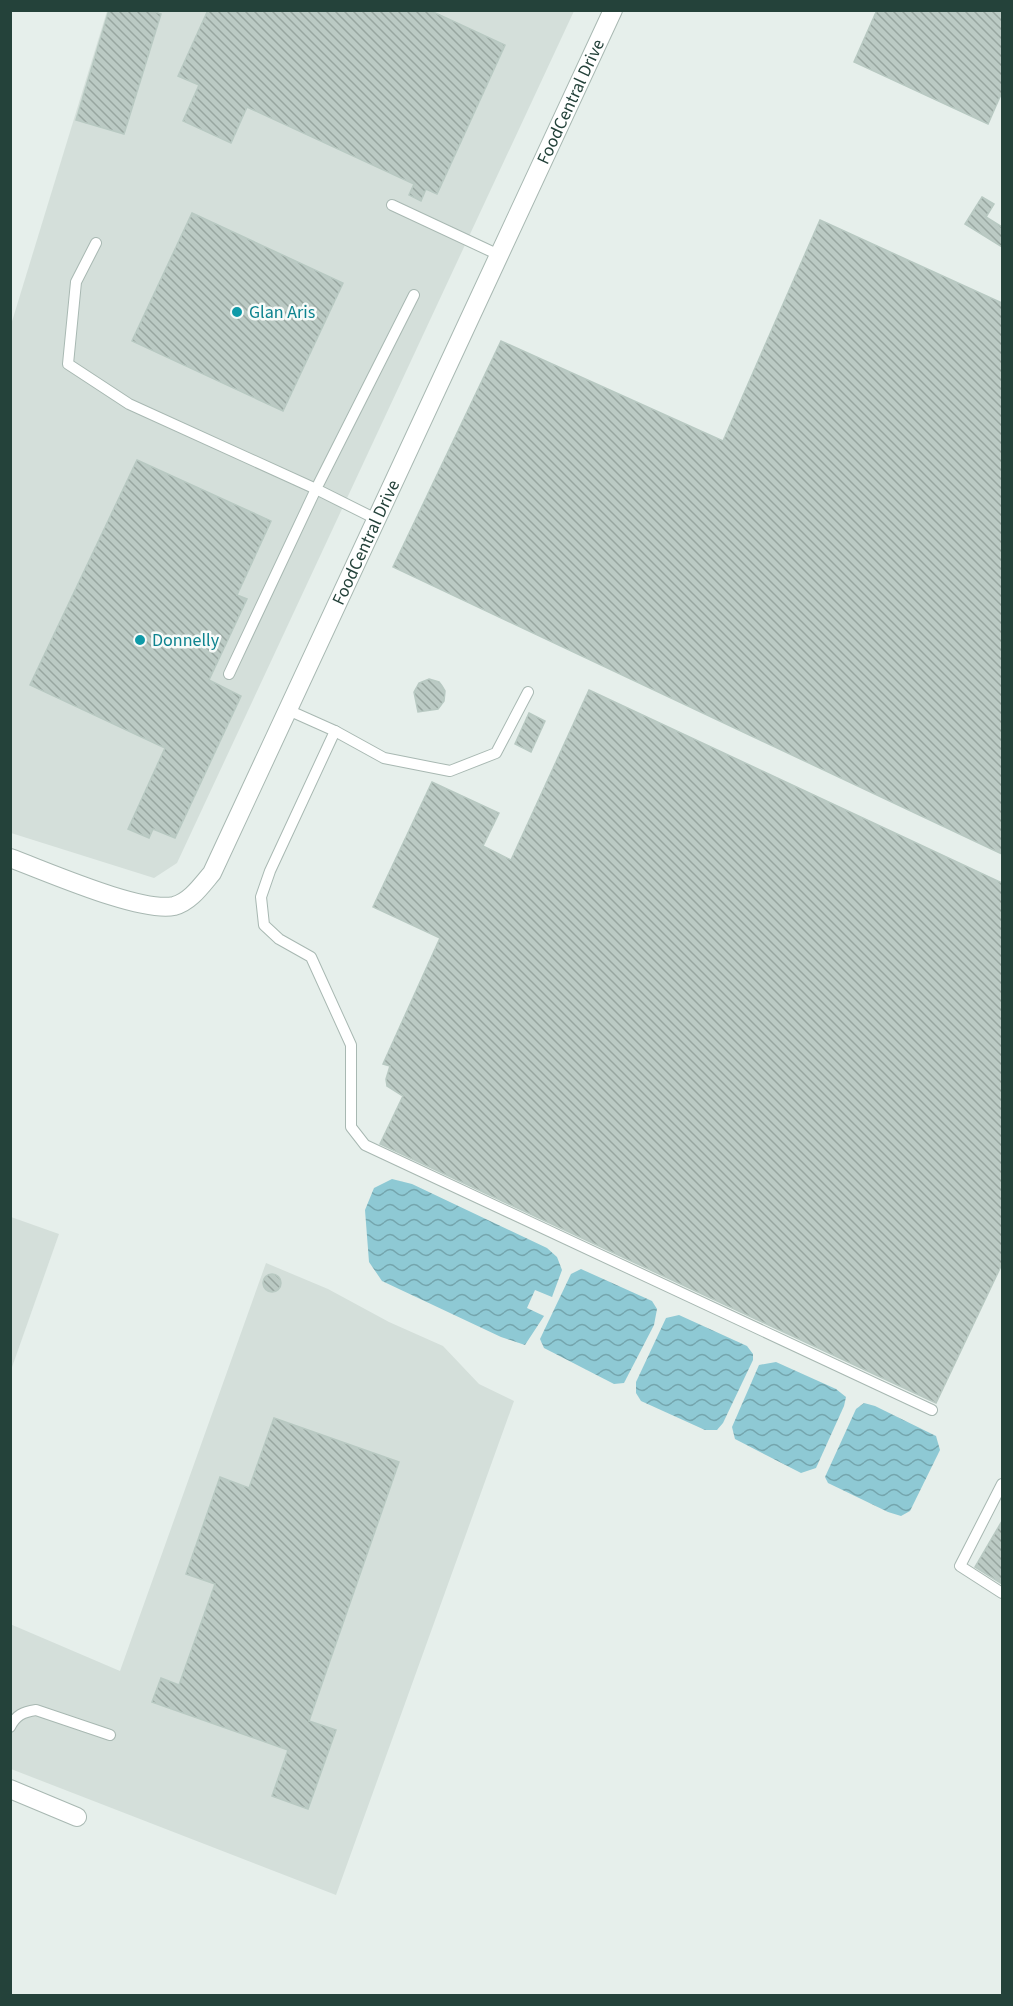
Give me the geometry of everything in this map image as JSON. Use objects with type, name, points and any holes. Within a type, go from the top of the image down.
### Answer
[{"type":"street","name":"FoodCentral Drive","points":[[10,858],[124,899],[151,906],[174,906],[193,896],[212,873],[613,10]]},
{"type":"street","points":[[10,1789],[77,1817]]},
{"type":"lane","points":[[393,205],[499,255]]},
{"type":"lane","points":[[96,243],[76,282],[68,364],[129,404],[316,489],[376,519]]},
{"type":"lane","points":[[229,674],[316,489],[414,295]]},
{"type":"lane","points":[[288,710],[335,731],[384,758],[450,771],[496,753],[528,692]]},
{"type":"lane","points":[[335,731],[270,871],[261,897],[264,925],[279,939],[310,957],[351,1046],[351,1127],[365,1145],[932,1410]]},
{"type":"lane","points":[[1002,1484],[960,1566],[1002,1593]]},
{"type":"lane","points":[[10,1727],[15,1717],[26,1711],[36,1710],[110,1735]]},
{"type":"shaded area","points":[[107,11],[574,11],[177,863],[154,878],[11,833],[10,328]]},
{"type":"shaded area","points":[[10,1217],[59,1234],[11,1370]]},
{"type":"shaded area","points":[[266,1263],[328,1289],[389,1322],[443,1346],[479,1384],[514,1401],[336,1895],[11,1769],[10,1624],[120,1671]]},
{"type":"water","points":[[392,1179],[412,1184],[547,1248],[557,1257],[562,1270],[552,1297],[535,1290],[527,1308],[544,1316],[525,1345],[501,1337],[382,1281],[369,1262],[365,1210],[374,1188]]},
{"type":"water","points":[[581,1269],[652,1301],[657,1309],[654,1325],[624,1383],[614,1384],[544,1348],[540,1339],[571,1274]]},
{"type":"water","points":[[679,1315],[747,1346],[753,1354],[753,1360],[723,1423],[717,1430],[705,1430],[641,1401],[636,1393],[636,1382],[666,1318]]},
{"type":"water","points":[[776,1362],[836,1389],[846,1397],[816,1468],[801,1473],[735,1439],[732,1427],[759,1365]]},
{"type":"water","points":[[864,1403],[875,1406],[936,1436],[940,1450],[910,1511],[901,1516],[828,1483],[825,1477],[856,1409]]},
{"type":"building","points":[[109,10],[150,10],[161,14],[124,134],[76,120]]},
{"type":"building","points":[[208,10],[429,10],[505,45],[437,194],[426,189],[421,201],[409,195],[414,184],[247,107],[231,143],[183,121],[199,85],[178,76]]},
{"type":"building","points":[[877,10],[1002,10],[1002,92],[988,124],[854,62]]},
{"type":"building","points":[[982,197],[994,204],[986,217],[1002,227],[1002,247],[965,224]]},
{"type":"building","name":"Glan Aris","points":[[192,213],[343,283],[283,411],[132,341]]},
{"type":"building","points":[[820,220],[1002,303],[1002,854],[393,567],[501,341],[723,441]]},
{"type":"building","name":"Donnelly","points":[[137,460],[271,521],[237,595],[247,599],[209,680],[241,696],[175,838],[153,829],[149,838],[128,829],[165,748],[30,685]]},
{"type":"building","points":[[429,679],[439,682],[442,686],[445,691],[444,701],[438,709],[418,712],[414,692],[419,683]]},
{"type":"building","points":[[589,690],[1002,883],[1002,1264],[936,1403],[380,1144],[403,1096],[387,1086],[386,1079],[390,1066],[383,1064],[440,938],[373,907],[432,782],[499,813],[483,846],[511,860]]},
{"type":"building","points":[[529,713],[545,721],[531,752],[515,744]]},
{"type":"building","points":[[272,1274],[278,1277],[281,1283],[278,1289],[272,1292],[266,1289],[263,1283],[266,1277]]},
{"type":"building","points":[[274,1418],[399,1462],[309,1721],[336,1730],[308,1809],[272,1796],[288,1750],[152,1702],[161,1678],[179,1685],[215,1584],[186,1574],[220,1477],[249,1488]]},
{"type":"building","points":[[1002,1521],[1002,1584],[975,1567]]},
{"type":"place","name":"Glan Aris","points":[[237,312]]},
{"type":"place","name":"Donnelly","points":[[140,640]]}]
